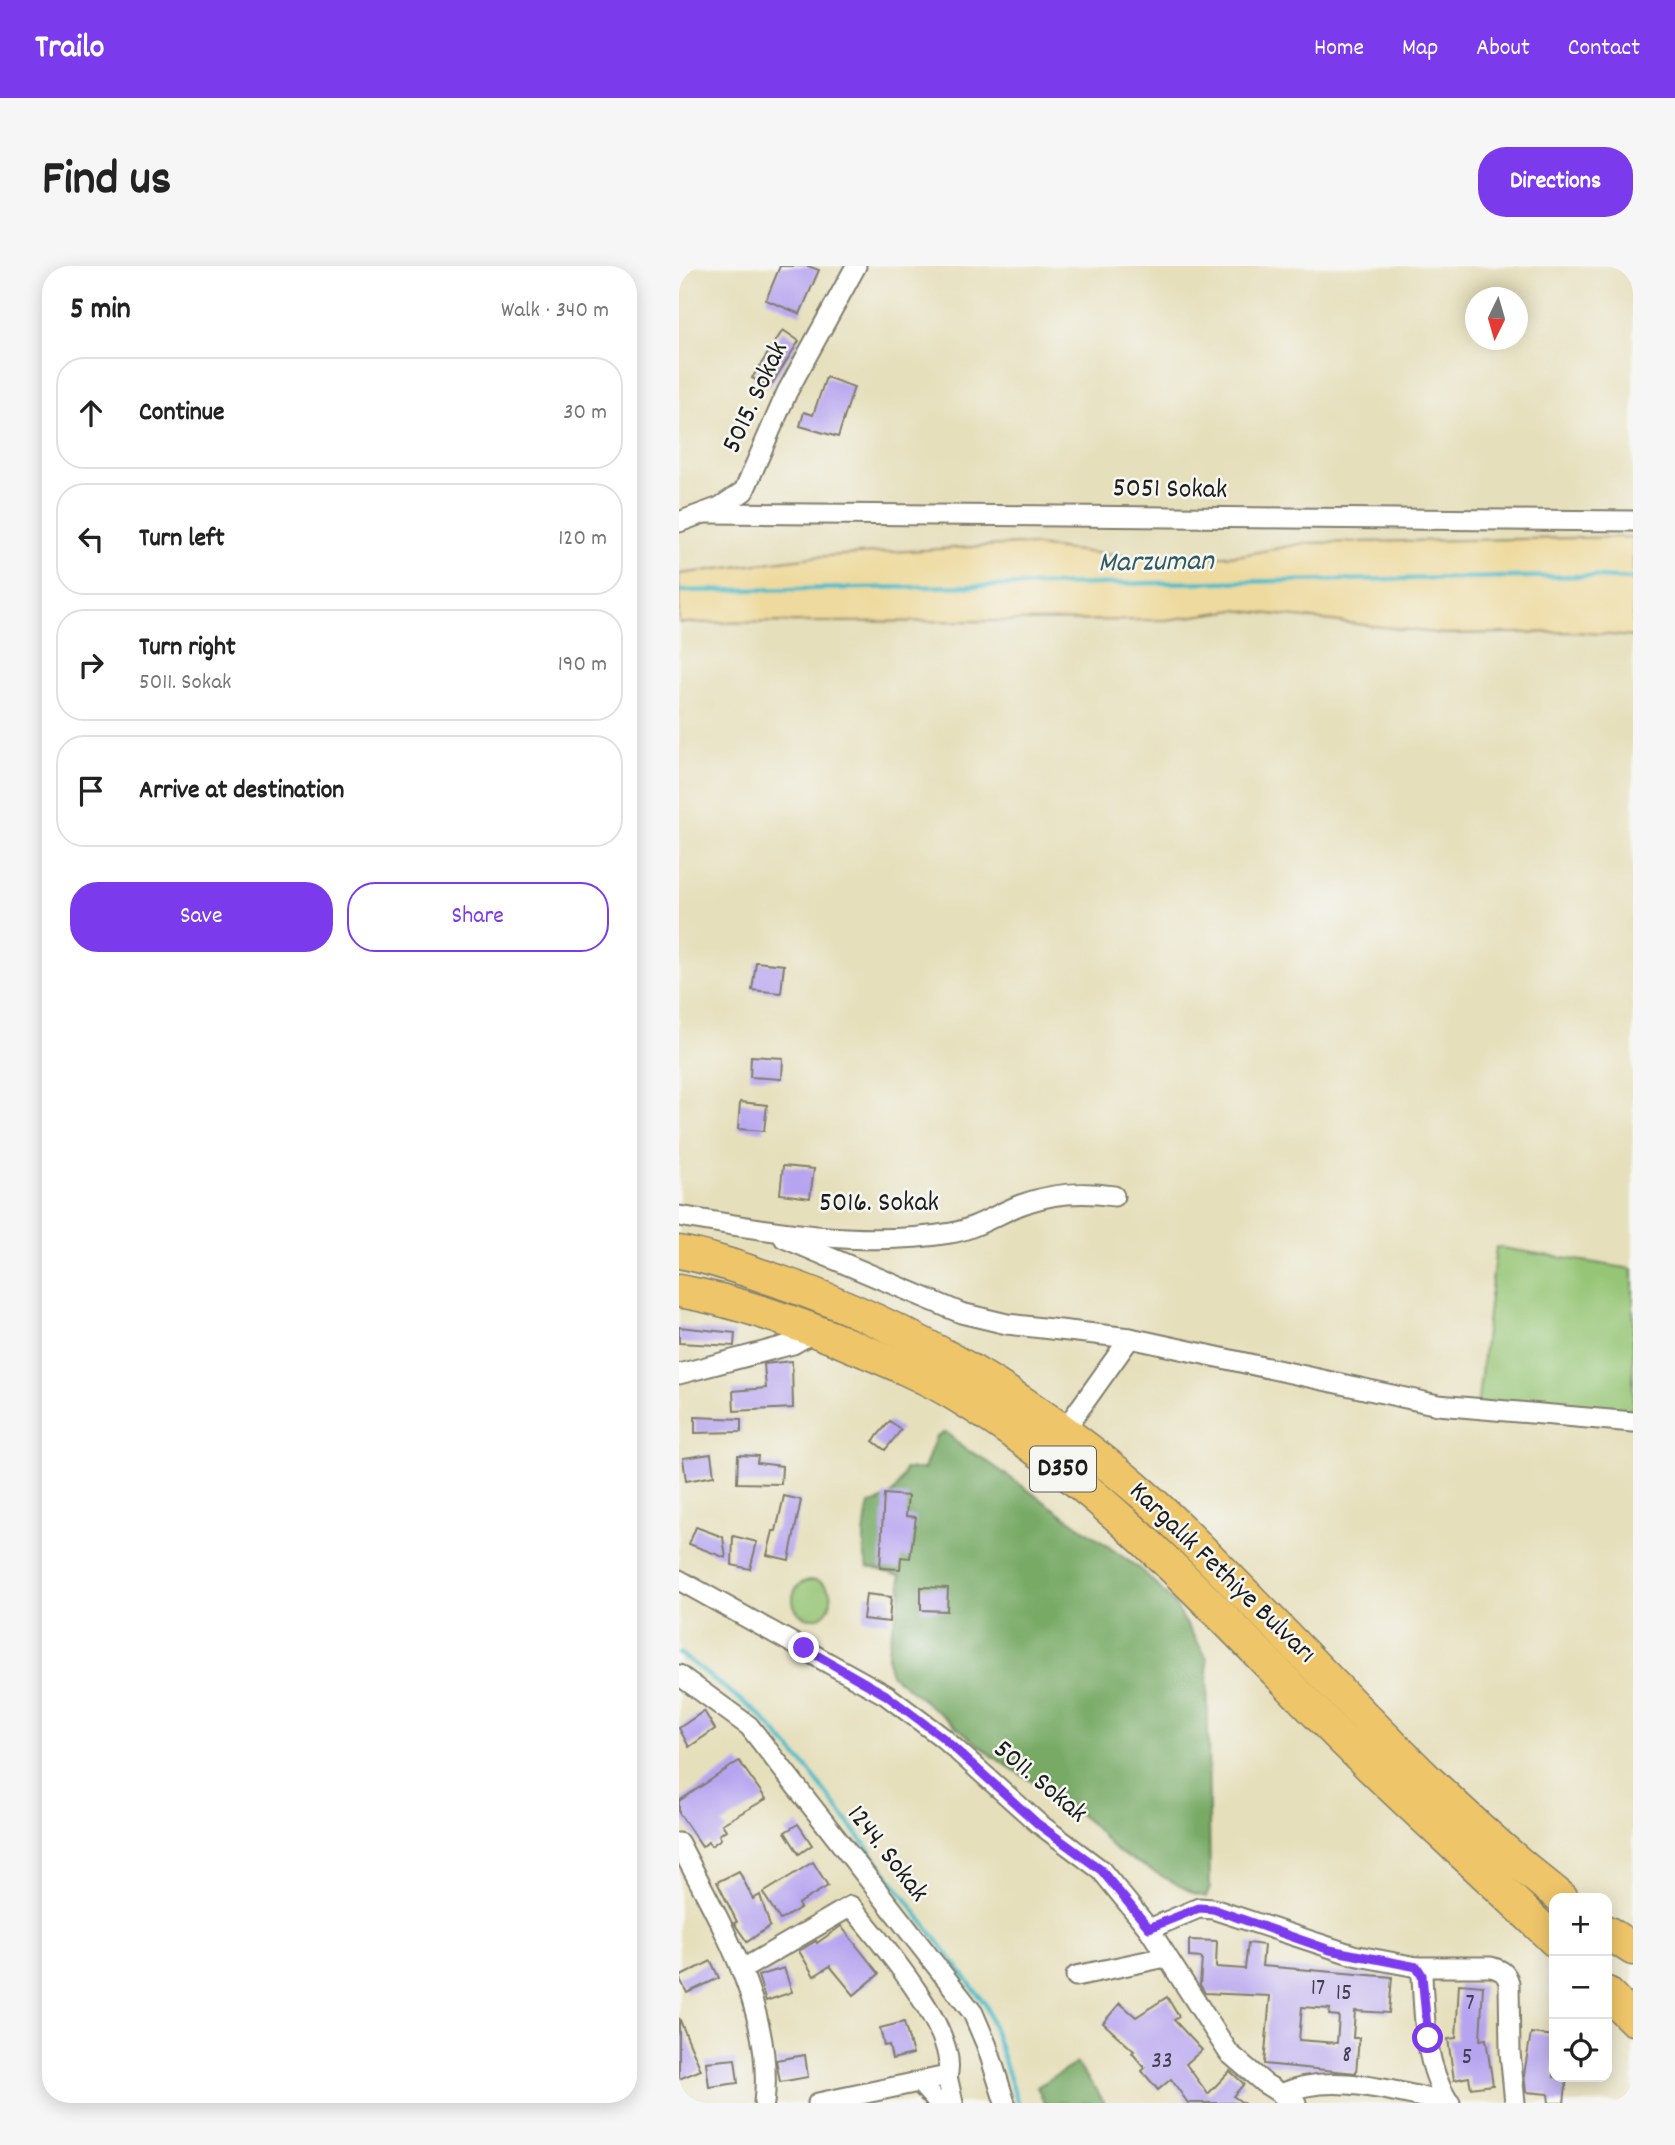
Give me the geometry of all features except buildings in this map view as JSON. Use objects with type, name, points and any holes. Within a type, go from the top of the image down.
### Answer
[{"type":"highway","name":"Kargalık Fethiye Bulvarı","points":[[679,1252],[822,1296],[927,1344],[1009,1393],[1063,1432],[1145,1496],[1453,1806],[1556,1893]]},
{"type":"highway","name":"Kargalık Fethiye Bulvarı","points":[[679,1291],[730,1303],[816,1331],[879,1357],[957,1395],[1030,1444],[1088,1489],[1142,1537],[1370,1767],[1481,1867],[1549,1935]]},
{"type":"highway","points":[[1612,1935],[1633,1949]]},
{"type":"highway","points":[[1612,1998],[1633,2019]]},
{"type":"street","name":"5015. Sokak","points":[[679,522],[732,501],[744,491],[787,392],[856,266]]},
{"type":"street","name":"5051 Sokak","points":[[706,513],[1633,521]]},
{"type":"street","name":"5016. Sokak","points":[[679,1216],[827,1236],[932,1236],[954,1233],[1044,1197],[1085,1191],[1114,1196]]},
{"type":"street","points":[[761,1228],[961,1312],[1007,1324],[1130,1338],[1438,1405],[1633,1422]]},
{"type":"street","points":[[679,1374],[793,1344],[816,1331]]},
{"type":"street","points":[[1063,1432],[1130,1338]]},
{"type":"street","name":"5011. Sokak","points":[[679,1580],[851,1674],[914,1716],[1038,1824],[1101,1870],[1149,1928],[1229,2053],[1288,2098]]},
{"type":"street","name":"1244. Sokak","points":[[679,1675],[750,1726],[972,2013],[987,2046],[1005,2103]]},
{"type":"street","points":[[679,1843],[743,1969],[763,2051],[766,2085],[764,2103]]},
{"type":"street","points":[[743,1969],[851,1906],[909,1978],[938,2030],[949,2057],[947,2076],[953,2103]]},
{"type":"street","points":[[1149,1928],[1199,1908],[1213,1909],[1330,1950],[1417,1967],[1491,1967],[1507,1975],[1515,2103]]},
{"type":"street","points":[[1076,1976],[1166,1957]]},
{"type":"street","points":[[1417,1967],[1422,1975],[1431,2063],[1439,2087],[1450,2103]]},
{"type":"street","points":[[818,2103],[947,2076]]},
{"type":"street","points":[[920,2082],[938,2103]]},
{"type":"street","points":[[1288,2098],[1301,2084],[1320,2082],[1356,2085],[1450,2103]]},
{"type":"green space","points":[[1496,1247],[1633,1269],[1633,1419],[1477,1408]]},
{"type":"green space","points":[[946,1432],[963,1448],[981,1457],[1143,1571],[1173,1602],[1207,1658],[1210,1888],[1206,1897],[1195,1894],[1116,1851],[1091,1824],[1060,1799],[995,1758],[891,1674],[888,1650],[899,1600],[900,1575],[868,1567],[864,1544],[869,1504],[883,1500],[893,1493],[905,1469],[924,1469],[936,1436]]},
{"type":"green space","points":[[812,1580],[826,1585],[831,1599],[826,1613],[812,1618],[798,1613],[793,1599],[798,1585]]},
{"type":"green space","points":[[1077,2063],[1105,2103],[1044,2103],[1037,2087]]},
{"type":"sand","points":[[1633,537],[1633,637],[1576,632],[1444,634],[1235,610],[1167,620],[679,623],[679,574],[812,557],[1018,544],[1140,558],[1184,558],[1242,555],[1305,543]]},
{"type":"waterway","name":"Marzuman","points":[[679,591],[1582,576],[1633,579]]},
{"type":"waterway","points":[[679,1653],[759,1714],[808,1769],[986,2005],[1018,2103]]},
{"type":"route","points":[[804,1648],[886,1695],[942,1737],[1038,1824],[1101,1870],[1149,1928],[1199,1908],[1213,1909],[1330,1950],[1417,1967],[1422,1975],[1428,2038]]}]
